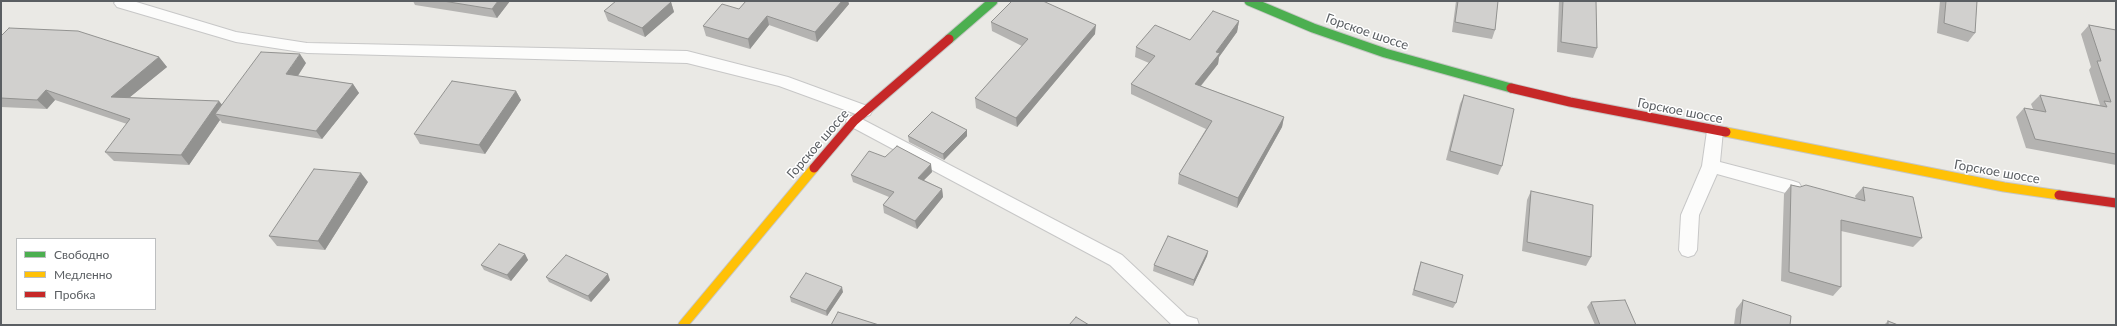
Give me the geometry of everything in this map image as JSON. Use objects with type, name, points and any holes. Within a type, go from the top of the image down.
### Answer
[{"type":"main road","name":"Горское шоссе","points":[[684,325],[859,116],[993,1]]},
{"type":"main road","name":"Горское шоссе","points":[[1249,1],[1313,28],[1385,53],[1483,81],[1570,102],[2004,187],[2116,203]]},
{"type":"lane","points":[[122,3],[236,37],[307,48],[687,57],[782,81],[859,116],[1116,260],[1182,322],[1190,325]]},
{"type":"lane","points":[[1688,250],[1690,215],[1700,195],[1711,166],[1715,131]]},
{"type":"lane","points":[[1711,166],[1793,188]]},
{"type":"building","points":[[443,1],[498,1],[492,9]]},
{"type":"building","points":[[616,1],[671,2],[642,28],[604,11]]},
{"type":"building","points":[[746,1],[842,1],[815,32],[767,16],[748,39],[703,26],[722,4],[739,9]]},
{"type":"building","points":[[1012,1],[1043,1],[1096,25],[1016,118],[975,98],[1028,39],[991,22]]},
{"type":"building","points":[[1458,1],[1498,1],[1495,30],[1455,22]]},
{"type":"building","points":[[1563,1],[1596,1],[1597,48],[1561,42]]},
{"type":"building","points":[[1946,1],[1977,1],[1975,33],[1944,23]]},
{"type":"building","points":[[1213,11],[1239,21],[1216,52],[1220,53],[1195,84],[1284,117],[1238,198],[1179,174],[1212,121],[1131,84],[1155,56],[1136,47],[1155,25],[1190,40]]},
{"type":"building","points":[[2089,25],[2116,30],[2116,154],[2035,139],[2024,108],[2046,112],[2040,95],[2107,107],[2104,101],[2111,102],[2097,61],[2101,61]]},
{"type":"building","points":[[9,28],[78,31],[159,57],[111,97],[219,101],[181,155],[105,152],[130,119],[46,90],[37,100],[1,98],[1,36]]},
{"type":"building","points":[[261,52],[300,54],[286,74],[353,84],[316,131],[215,114]]},
{"type":"building","points":[[452,81],[516,91],[479,145],[414,134]]},
{"type":"building","points":[[1464,95],[1514,109],[1502,166],[1450,151]]},
{"type":"building","points":[[932,112],[967,130],[943,154],[908,136]]},
{"type":"building","points":[[897,146],[931,164],[918,178],[942,189],[915,221],[883,205],[894,192],[851,175],[869,151],[885,157]]},
{"type":"building","points":[[314,169],[361,173],[318,241],[269,236]]},
{"type":"building","points":[[1791,185],[1800,187],[1806,185],[1865,201],[1863,187],[1913,197],[1922,238],[1841,220],[1841,287],[1789,272]]},
{"type":"building","points":[[1531,191],[1593,205],[1591,257],[1527,242]]},
{"type":"building","points":[[1168,236],[1208,251],[1194,280],[1154,265]]},
{"type":"building","points":[[499,244],[525,254],[507,275],[481,265]]},
{"type":"building","points":[[566,255],[608,274],[588,296],[546,277]]},
{"type":"building","points":[[1421,262],[1463,275],[1456,303],[1414,290]]},
{"type":"building","points":[[806,273],[842,287],[826,311],[790,297]]},
{"type":"building","points":[[1625,300],[1636,325],[1600,325],[1591,302]]},
{"type":"building","points":[[1743,300],[1791,316],[1790,325],[1740,325]]},
{"type":"building","points":[[838,312],[879,325],[831,325]]},
{"type":"building","points":[[1076,317],[1089,325],[1069,325]]},
{"type":"building","points":[[1888,321],[1898,325],[1888,325]]},
{"type":"traffic: fast","points":[[949,39],[993,1]]},
{"type":"traffic: fast","points":[[1249,1],[1313,28],[1385,53],[1511,88]]},
{"type":"traffic: slow","points":[[1726,132],[2004,187],[2059,195]]},
{"type":"traffic: slow","points":[[683,325],[814,168]]},
{"type":"traffic: jam","points":[[814,168],[854,121],[949,39]]},
{"type":"traffic: jam","points":[[1511,88],[1570,102],[1726,132]]},
{"type":"traffic: jam","points":[[2059,195],[2116,203]]}]
